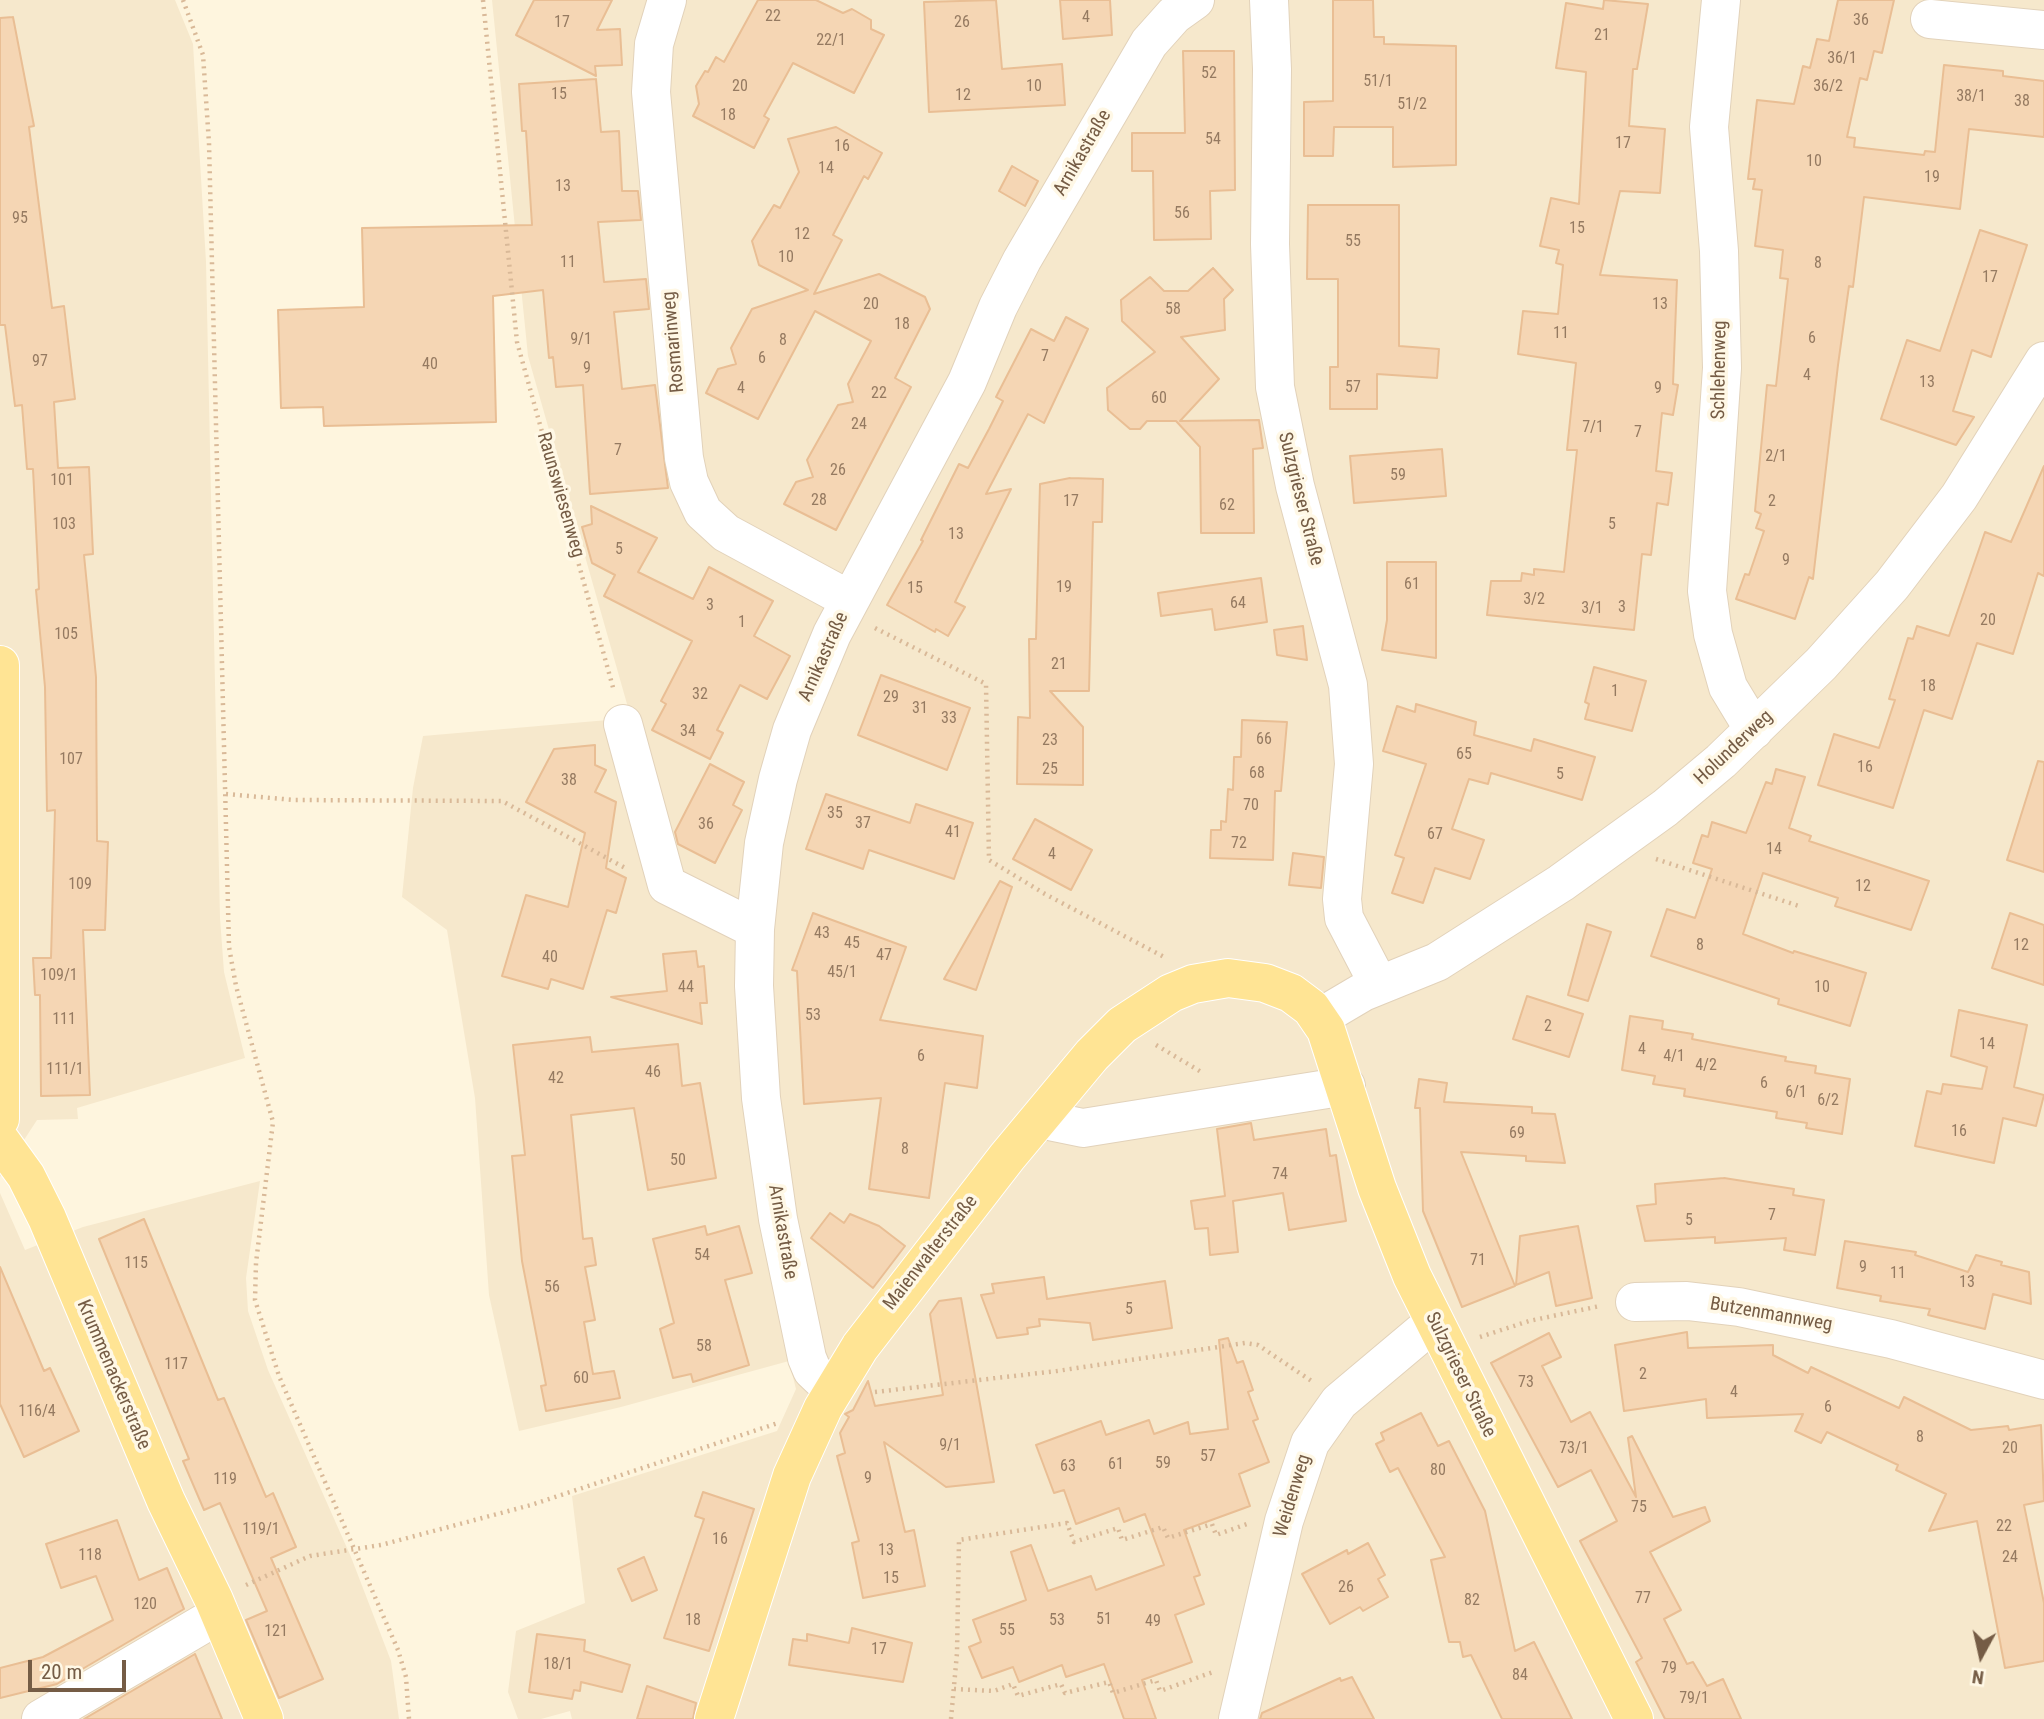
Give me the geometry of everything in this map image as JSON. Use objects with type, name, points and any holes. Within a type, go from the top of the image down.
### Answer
[{"type":"main road","points":[[0,665],[0,1119]]},
{"type":"main road","name":"Maienwalterstraße","points":[[714,1719],[783,1500],[849,1391],[875,1326],[1039,1118],[1122,1025],[1171,993],[1206,981],[1240,979],[1278,987],[1302,1000],[1319,1018]]},
{"type":"main road","name":"Sulzgrieser Straße","points":[[1319,1018],[1331,1042],[1387,1217],[1433,1323],[1634,1719]]},
{"type":"main road","name":"Krummenackerstraße","points":[[0,1140],[26,1177],[47,1218],[166,1501],[217,1607],[264,1719]]},
{"type":"street","name":"Rosmarinweg","points":[[667,0],[654,44],[651,92],[686,471],[698,503],[717,526],[846,606]]},
{"type":"street","name":"Arnikastraße","points":[[849,1391],[812,1370],[807,1358],[778,1219],[761,1098],[754,986],[755,929],[764,843],[785,752],[817,666],[846,606],[967,382],[998,307],[1064,184],[1149,43],[1174,15],[1195,0]]},
{"type":"street","name":"Sulzgrieser Straße","points":[[1269,0],[1271,324],[1275,387],[1295,486],[1348,685],[1354,764],[1342,899],[1344,918],[1380,985]]},
{"type":"street","name":"Schlehenweg","points":[[1721,0],[1709,127],[1719,251],[1722,368],[1707,591],[1713,634],[1728,687],[1754,730]]},
{"type":"street","points":[[1930,19],[2044,30]]},
{"type":"street","name":"Holunderweg","points":[[1319,1018],[1352,997],[1437,961],[1586,867],[1665,808],[1754,730],[1821,664],[1899,576],[1959,497],[2044,361]]},
{"type":"street","points":[[623,724],[667,885],[755,929]]},
{"type":"street","points":[[1039,1118],[1083,1128],[1346,1086]]},
{"type":"street","name":"Butzenmannweg","points":[[1635,1302],[1687,1301],[1760,1311],[1892,1339],[2044,1380]]},
{"type":"street","name":"Weidenweg","points":[[1238,1719],[1284,1521],[1310,1443],[1339,1402],[1433,1323]]},
{"type":"street","points":[[41,1719],[217,1607]]},
{"type":"path","points":[[183,0],[203,55],[209,143],[232,965],[273,1122],[256,1263],[256,1310],[279,1376],[356,1548],[398,1650],[406,1676],[409,1719]]},
{"type":"path","name":"Raunswiesenweg","points":[[483,0],[517,342],[623,724]]},
{"type":"path","points":[[846,606],[986,684],[991,862],[1206,981]]},
{"type":"path","points":[[226,794],[294,800],[502,800],[626,869],[667,885]]},
{"type":"path","points":[[1673,865],[1802,907]]},
{"type":"path","points":[[1122,1025],[1206,1074]]},
{"type":"path","points":[[1494,1332],[1554,1314],[1635,1302]]},
{"type":"path","points":[[849,1391],[900,1391],[1245,1343],[1258,1345],[1339,1402]]},
{"type":"path","points":[[217,1607],[310,1556],[381,1545],[531,1505],[782,1422]]},
{"type":"path","points":[[951,1719],[959,1540],[1067,1522],[1074,1542],[1118,1528],[1122,1540],[1163,1527],[1168,1538],[1212,1524],[1216,1535],[1255,1521],[1284,1521]]},
{"type":"path","points":[[954,1689],[994,1690],[1013,1684],[1018,1696],[1061,1684],[1065,1693],[1079,1692],[1109,1682],[1114,1693],[1156,1680],[1160,1692],[1226,1668],[1250,1664]]},
{"type":"shaded area","points":[[0,0],[175,0],[193,44],[206,262],[220,918],[224,972],[245,1058],[77,1108],[78,1119],[37,1120],[0,1177]]},
{"type":"shaded area","points":[[492,0],[2044,0],[2044,1719],[572,1719],[570,1711],[541,1719],[518,1719],[508,1692],[516,1631],[585,1603],[572,1496],[777,1431],[796,1389],[789,1361],[621,1407],[519,1431],[489,1295],[475,1098],[447,930],[402,897],[413,788],[423,736],[631,718],[528,356]]},
{"type":"shaded area","points":[[260,1181],[246,1278],[248,1311],[268,1370],[351,1557],[391,1661],[399,1719],[0,1719],[0,1193],[25,1250],[83,1227]]},
{"type":"building","points":[[534,0],[612,0],[597,30],[620,29],[622,65],[595,66],[596,76],[516,35]]},
{"type":"building","points":[[758,0],[816,0],[843,13],[852,9],[871,20],[871,29],[884,35],[854,93],[793,63],[764,116],[769,119],[754,148],[693,116],[699,104],[696,86],[716,57],[724,62]]},
{"type":"building","points":[[996,0],[1002,69],[1062,64],[1065,105],[929,112],[924,2]]},
{"type":"building","points":[[1060,0],[1110,0],[1112,35],[1063,39]]},
{"type":"building","points":[[1333,0],[1373,0],[1374,37],[1384,37],[1384,44],[1456,46],[1456,165],[1393,167],[1393,127],[1334,127],[1333,156],[1304,156],[1304,102],[1333,101]]},
{"type":"building","points":[[1604,0],[1648,4],[1637,69],[1633,69],[1629,126],[1665,129],[1660,193],[1620,191],[1600,275],[1677,280],[1673,384],[1678,385],[1673,415],[1662,413],[1656,471],[1672,473],[1668,505],[1657,503],[1651,555],[1642,554],[1634,630],[1487,615],[1491,581],[1521,581],[1522,573],[1534,575],[1534,569],[1564,572],[1577,450],[1567,450],[1576,363],[1518,354],[1523,311],[1558,314],[1563,265],[1556,263],[1559,250],[1540,246],[1551,198],[1579,204],[1586,72],[1556,68],[1566,3],[1603,9]]},
{"type":"building","points":[[1838,0],[1894,0],[1882,53],[1874,51],[1867,80],[1860,78],[1847,137],[1855,138],[1854,147],[1924,155],[1925,151],[1935,152],[1944,65],[2003,71],[2003,76],[2044,81],[2044,137],[1969,129],[1960,209],[1864,197],[1853,287],[1849,286],[1838,365],[1813,579],[1809,577],[1795,619],[1736,599],[1745,574],[1749,575],[1764,531],[1756,528],[1761,514],[1755,511],[1767,385],[1776,386],[1788,279],[1780,278],[1783,250],[1755,246],[1762,190],[1753,189],[1755,179],[1748,179],[1757,100],[1794,104],[1803,66],[1810,68],[1817,39],[1829,41]]},
{"type":"building","points":[[13,17],[34,126],[29,127],[52,308],[64,306],[75,399],[54,402],[58,468],[89,467],[93,554],[84,555],[96,677],[97,841],[108,842],[105,930],[83,930],[90,1095],[41,1096],[40,995],[35,995],[33,958],[51,958],[55,810],[47,811],[45,687],[36,590],[39,589],[33,469],[27,469],[22,405],[15,406],[5,325],[0,325],[0,18]]},
{"type":"building","points":[[1183,51],[1234,51],[1235,190],[1210,191],[1211,239],[1154,240],[1153,171],[1132,171],[1132,133],[1185,133]]},
{"type":"building","points":[[596,79],[601,132],[619,131],[622,191],[638,191],[641,220],[598,222],[604,282],[646,279],[649,309],[614,312],[622,389],[655,385],[668,488],[590,494],[583,385],[556,387],[553,357],[549,358],[543,290],[493,296],[496,422],[324,426],[323,407],[281,408],[278,310],[364,307],[362,228],[532,225],[526,131],[522,131],[519,84]]},
{"type":"building","points":[[836,127],[882,153],[868,179],[864,176],[833,235],[842,240],[814,294],[879,274],[925,297],[930,309],[895,378],[911,387],[836,530],[784,504],[796,482],[813,477],[807,460],[838,405],[853,402],[848,384],[871,341],[815,311],[758,419],[706,393],[718,369],[736,364],[731,348],[752,309],[808,290],[759,265],[752,241],[774,205],[780,208],[799,172],[788,139]]},
{"type":"building","points":[[1012,166],[1038,181],[1025,206],[999,191]]},
{"type":"building","points":[[1308,205],[1399,205],[1399,346],[1439,349],[1437,378],[1377,374],[1377,409],[1330,409],[1330,367],[1338,367],[1338,279],[1307,279]]},
{"type":"building","points":[[1980,230],[2027,245],[1991,357],[1972,350],[1953,411],[1974,417],[1956,445],[1881,419],[1907,340],[1940,351]]},
{"type":"building","points":[[1213,268],[1233,290],[1224,299],[1225,330],[1181,337],[1219,379],[1180,421],[1259,420],[1263,448],[1253,449],[1254,533],[1201,533],[1200,447],[1176,421],[1147,421],[1140,429],[1130,429],[1108,410],[1107,388],[1155,352],[1122,321],[1121,300],[1150,277],[1164,291],[1188,291]]},
{"type":"building","points":[[1066,317],[1088,329],[1044,423],[1028,414],[986,494],[1011,489],[955,602],[965,607],[948,636],[936,629],[935,632],[887,605],[923,541],[921,540],[959,464],[968,468],[989,429],[1003,401],[996,397],[1031,329],[1054,341]]},
{"type":"building","points":[[1442,449],[1446,496],[1354,503],[1350,456]]},
{"type":"building","points":[[2044,466],[2044,576],[2038,573],[2013,654],[1977,643],[1952,719],[1924,710],[1893,808],[1818,785],[1834,734],[1879,748],[1895,700],[1889,699],[1908,638],[1913,639],[1917,626],[1949,636],[1985,532],[2011,542]]},
{"type":"building","points":[[1070,478],[1103,479],[1102,522],[1093,522],[1089,691],[1050,691],[1083,727],[1083,785],[1017,784],[1018,717],[1030,718],[1029,639],[1036,639],[1040,484]]},
{"type":"building","points":[[591,506],[657,538],[638,572],[693,599],[709,567],[773,601],[754,636],[790,656],[767,699],[740,685],[717,730],[723,733],[710,759],[652,730],[666,704],[661,701],[692,641],[604,596],[615,575],[592,563],[582,527],[592,524]]},
{"type":"building","points":[[1387,562],[1436,562],[1436,658],[1382,650],[1387,620]]},
{"type":"building","points":[[1261,578],[1267,622],[1215,630],[1212,609],[1161,616],[1158,593]]},
{"type":"building","points":[[1303,626],[1307,660],[1277,655],[1274,630]]},
{"type":"building","points":[[1594,667],[1646,681],[1632,731],[1585,719],[1589,704],[1585,702]]},
{"type":"building","points":[[881,675],[970,708],[947,770],[858,735]]},
{"type":"building","points":[[1416,704],[1476,722],[1474,735],[1531,751],[1534,739],[1595,757],[1582,800],[1491,773],[1488,784],[1469,779],[1452,829],[1484,840],[1470,879],[1435,868],[1423,903],[1392,893],[1404,858],[1395,855],[1426,764],[1383,751],[1397,706],[1415,712]]},
{"type":"building","points":[[1242,720],[1287,722],[1281,791],[1275,791],[1273,860],[1210,858],[1211,830],[1221,830],[1221,821],[1226,822],[1228,789],[1233,790],[1234,757],[1241,757]]},
{"type":"building","points":[[595,745],[595,765],[606,770],[595,792],[616,802],[606,868],[626,878],[616,913],[607,910],[583,989],[551,979],[548,989],[502,976],[526,895],[568,907],[585,833],[526,802],[554,749]]},
{"type":"building","points":[[2038,761],[2044,762],[2044,872],[2007,860]]},
{"type":"building","points":[[710,764],[744,782],[733,805],[742,810],[715,863],[678,844],[675,832]]},
{"type":"building","points":[[1776,769],[1805,777],[1789,828],[1811,836],[1809,841],[1929,881],[1911,930],[1835,906],[1838,898],[1763,873],[1743,934],[1793,953],[1794,951],[1866,973],[1850,1026],[1778,1004],[1779,999],[1651,956],[1667,909],[1695,918],[1712,869],[1693,863],[1702,835],[1708,837],[1712,822],[1746,833],[1766,782],[1772,784]]},
{"type":"building","points":[[826,794],[910,823],[916,804],[973,823],[954,879],[869,850],[863,869],[806,849]]},
{"type":"building","points":[[1035,819],[1092,850],[1071,890],[1013,859]]},
{"type":"building","points":[[1293,853],[1324,857],[1321,888],[1289,885]]},
{"type":"building","points":[[1000,881],[1012,887],[976,990],[944,979]]},
{"type":"building","points":[[813,913],[906,947],[880,1020],[983,1036],[977,1088],[945,1083],[929,1198],[869,1189],[881,1098],[804,1104],[797,971],[792,970]]},
{"type":"building","points":[[2010,913],[2044,925],[2044,985],[1992,968]]},
{"type":"building","points":[[1587,924],[1611,932],[1588,1001],[1568,995]]},
{"type":"building","points":[[696,951],[698,967],[704,966],[707,1003],[700,1003],[702,1024],[611,997],[667,991],[663,954]]},
{"type":"building","points":[[1527,996],[1583,1014],[1569,1057],[1513,1039]]},
{"type":"building","points":[[1959,1010],[2027,1025],[2014,1087],[2044,1095],[2036,1126],[2003,1118],[1994,1163],[1915,1146],[1927,1091],[1941,1094],[1943,1084],[1982,1089],[1987,1067],[1951,1056]]},
{"type":"building","points":[[1630,1016],[1663,1021],[1662,1029],[1693,1034],[1692,1039],[1786,1057],[1785,1061],[1816,1066],[1815,1073],[1850,1079],[1842,1134],[1806,1128],[1807,1123],[1776,1118],[1777,1112],[1684,1096],[1685,1089],[1653,1084],[1655,1076],[1622,1070]]},
{"type":"building","points":[[590,1037],[592,1052],[678,1044],[682,1086],[700,1083],[716,1178],[648,1190],[634,1108],[571,1115],[583,1239],[592,1238],[596,1265],[585,1267],[595,1320],[584,1322],[593,1374],[614,1371],[620,1398],[546,1411],[541,1386],[546,1385],[522,1261],[512,1156],[525,1155],[513,1045]]},
{"type":"building","points":[[1419,1079],[1447,1083],[1444,1102],[1532,1107],[1532,1113],[1555,1114],[1565,1163],[1526,1161],[1526,1156],[1461,1152],[1515,1286],[1462,1307],[1423,1211],[1420,1108],[1415,1108]]},
{"type":"building","points":[[1251,1123],[1254,1140],[1326,1129],[1330,1156],[1336,1155],[1346,1221],[1289,1230],[1283,1193],[1233,1201],[1238,1252],[1210,1255],[1208,1228],[1195,1229],[1191,1201],[1225,1196],[1217,1129]]},
{"type":"building","points":[[1724,1178],[1794,1189],[1793,1195],[1824,1200],[1815,1255],[1784,1250],[1786,1238],[1715,1243],[1715,1237],[1645,1241],[1637,1206],[1656,1204],[1655,1184]]},
{"type":"building","points":[[830,1213],[844,1223],[850,1214],[879,1226],[905,1246],[873,1288],[811,1238]]},
{"type":"building","points":[[144,1219],[218,1400],[224,1398],[266,1497],[273,1493],[296,1547],[271,1558],[323,1679],[279,1698],[246,1620],[267,1611],[220,1503],[204,1510],[183,1461],[189,1459],[99,1239]]},
{"type":"building","points":[[705,1226],[707,1235],[739,1226],[752,1273],[725,1280],[749,1365],[693,1382],[691,1374],[673,1378],[660,1329],[674,1323],[653,1239]]},
{"type":"building","points":[[1578,1226],[1592,1298],[1556,1306],[1549,1272],[1516,1285],[1520,1236]]},
{"type":"building","points":[[1845,1241],[1916,1252],[1915,1255],[1968,1272],[1976,1255],[2002,1262],[2001,1265],[2029,1272],[2031,1304],[1993,1294],[1985,1329],[1928,1315],[1930,1309],[1880,1301],[1881,1296],[1837,1288]]},
{"type":"building","points":[[0,1267],[44,1371],[50,1368],[79,1431],[24,1457],[0,1404]]},
{"type":"building","points":[[1044,1277],[1047,1299],[1165,1281],[1172,1328],[1093,1340],[1090,1323],[1039,1319],[1040,1326],[1027,1328],[1028,1334],[997,1338],[981,1295],[994,1293],[992,1284]]},
{"type":"building","points":[[961,1298],[994,1482],[946,1487],[884,1442],[905,1532],[914,1530],[925,1586],[863,1598],[852,1543],[859,1541],[837,1456],[845,1453],[840,1433],[849,1417],[845,1414],[853,1410],[868,1381],[875,1406],[943,1395],[930,1314],[939,1301]]},
{"type":"building","points":[[1687,1332],[1688,1348],[1773,1345],[1773,1355],[1808,1373],[1811,1367],[1899,1408],[1904,1397],[1971,1430],[2008,1426],[2009,1430],[2041,1425],[2044,1501],[2024,1505],[2044,1603],[2044,1661],[2005,1668],[1977,1521],[1929,1531],[1946,1494],[1896,1470],[1898,1465],[1827,1432],[1821,1443],[1795,1431],[1803,1414],[1707,1418],[1706,1399],[1624,1411],[1615,1345]]},
{"type":"building","points":[[1549,1333],[1561,1357],[1542,1366],[1571,1422],[1590,1412],[1636,1497],[1628,1438],[1632,1436],[1673,1517],[1705,1507],[1710,1521],[1650,1552],[1681,1610],[1664,1619],[1687,1664],[1693,1662],[1707,1686],[1723,1679],[1741,1719],[1665,1719],[1636,1662],[1642,1658],[1580,1541],[1617,1521],[1591,1470],[1558,1487],[1491,1363]]},
{"type":"building","points":[[1228,1338],[1237,1363],[1243,1361],[1253,1390],[1248,1392],[1258,1419],[1253,1421],[1269,1462],[1239,1474],[1250,1506],[1184,1530],[1200,1575],[1194,1577],[1204,1604],[1175,1615],[1192,1662],[1142,1680],[1156,1719],[1124,1719],[1104,1664],[1066,1677],[1062,1665],[1019,1682],[1013,1667],[982,1678],[969,1647],[981,1642],[973,1620],[1026,1600],[1011,1552],[1031,1545],[1048,1591],[1091,1576],[1096,1590],[1164,1565],[1145,1514],[1124,1522],[1119,1508],[1076,1524],[1064,1490],[1054,1493],[1036,1445],[1101,1421],[1106,1435],[1149,1420],[1154,1434],[1188,1422],[1190,1434],[1228,1429],[1219,1340]]},
{"type":"building","points":[[1421,1413],[1438,1446],[1449,1441],[1485,1511],[1515,1651],[1534,1642],[1572,1719],[1502,1719],[1471,1655],[1463,1657],[1460,1642],[1449,1642],[1431,1560],[1445,1557],[1398,1468],[1390,1472],[1376,1444],[1384,1440],[1381,1433]]},
{"type":"building","points":[[703,1492],[754,1509],[709,1651],[664,1638],[704,1519],[695,1516]]},
{"type":"building","points":[[117,1520],[139,1580],[167,1568],[184,1609],[57,1684],[0,1698],[0,1668],[43,1657],[113,1620],[96,1576],[61,1588],[46,1544]]},
{"type":"building","points":[[1368,1543],[1385,1575],[1378,1579],[1388,1597],[1363,1611],[1360,1607],[1330,1624],[1302,1574],[1347,1550],[1348,1554]]},
{"type":"building","points":[[644,1557],[657,1590],[632,1601],[618,1569]]},
{"type":"building","points":[[852,1628],[912,1643],[903,1682],[789,1665],[793,1639],[807,1641],[807,1634],[849,1643]]},
{"type":"building","points":[[537,1634],[585,1640],[584,1651],[630,1665],[622,1692],[581,1682],[580,1691],[574,1690],[572,1699],[529,1692]]},
{"type":"building","points":[[195,1654],[222,1719],[84,1719]]},
{"type":"building","points":[[1352,1677],[1374,1719],[1260,1719],[1262,1713],[1340,1678],[1341,1681]]},
{"type":"building","points":[[647,1686],[696,1703],[693,1719],[637,1719]]}]
